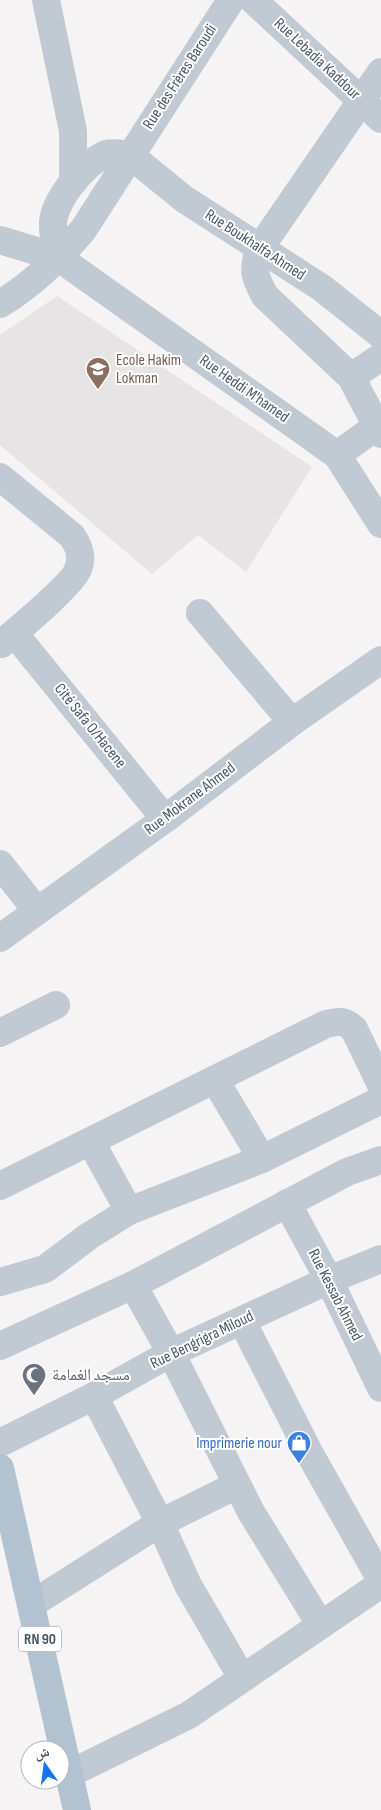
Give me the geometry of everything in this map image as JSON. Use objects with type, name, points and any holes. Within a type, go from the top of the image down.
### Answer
[{"type":"main road","name":"RN 90","points":[[0,1468],[62,1740]]},
{"type":"main road","name":"RN 90","points":[[70,1778],[77,1810]]},
{"type":"street","points":[[46,0],[73,131],[73,182]]},
{"type":"street","name":"Rue des Frères Baroudi","points":[[59,258],[83,230],[231,0]]},
{"type":"street","name":"Rue Lebadia Kaddour","points":[[253,0],[372,110]]},
{"type":"street","points":[[337,455],[379,430],[351,377],[264,296],[256,280],[254,263],[260,248],[372,110],[381,72]]},
{"type":"street","points":[[0,304],[24,290],[59,258],[52,226],[57,208],[73,182],[92,161],[109,153],[130,155]]},
{"type":"street","name":"Rue Boukhalfa Ahmed","points":[[130,155],[184,200],[322,288],[381,335]]},
{"type":"street","name":"Rue Heddi M'hamed","points":[[0,240],[59,258],[337,455],[381,524]]},
{"type":"street","points":[[351,377],[381,357]]},
{"type":"street","name":"Cité Safa O/Hacene","points":[[0,477],[72,536],[78,545],[80,556],[76,575],[7,639],[165,819]]},
{"type":"street","points":[[200,613],[292,722]]},
{"type":"street","name":"Rue Mokrane Ahmed","points":[[0,938],[36,910],[165,819],[292,722],[381,660]]},
{"type":"street","points":[[0,864],[36,910]]},
{"type":"street","points":[[0,1033],[56,1005]]},
{"type":"street","points":[[0,1186],[326,1024],[337,1021],[347,1022],[354,1029],[381,1084]]},
{"type":"street","points":[[215,1080],[262,1158]]},
{"type":"street","points":[[0,1282],[45,1269],[89,1236],[129,1211],[262,1158],[381,1100]]},
{"type":"street","points":[[90,1142],[129,1211]]},
{"type":"street","points":[[0,1346],[132,1285],[347,1172],[381,1160]]},
{"type":"street","name":"Rue Kessab Ahmed","points":[[287,1203],[329,1280],[381,1388]]},
{"type":"street","name":"Rue Bengrigra Miloud","points":[[0,1442],[94,1396],[171,1353],[329,1280],[381,1259]]},
{"type":"street","points":[[132,1285],[171,1353],[251,1512],[320,1624]]},
{"type":"street","points":[[242,1321],[311,1456],[381,1580]]},
{"type":"street","points":[[94,1396],[160,1522],[188,1586],[242,1678]]},
{"type":"street","points":[[32,1604],[160,1522],[237,1485]]},
{"type":"street","points":[[70,1774],[190,1715],[320,1624],[381,1584]]},
{"type":"shaded area","name":"Ecole Hakim Lokman","points":[[57,296],[312,467],[246,572],[198,535],[152,574],[0,445],[0,335]]},
{"type":"place","name":"Ecole Hakim Lokman","points":[[98,390]]},
{"type":"place","name":"مسجد الغمامة","points":[[34,1396]]},
{"type":"place","name":"Imprimerie nour","points":[[299,1464]]}]
